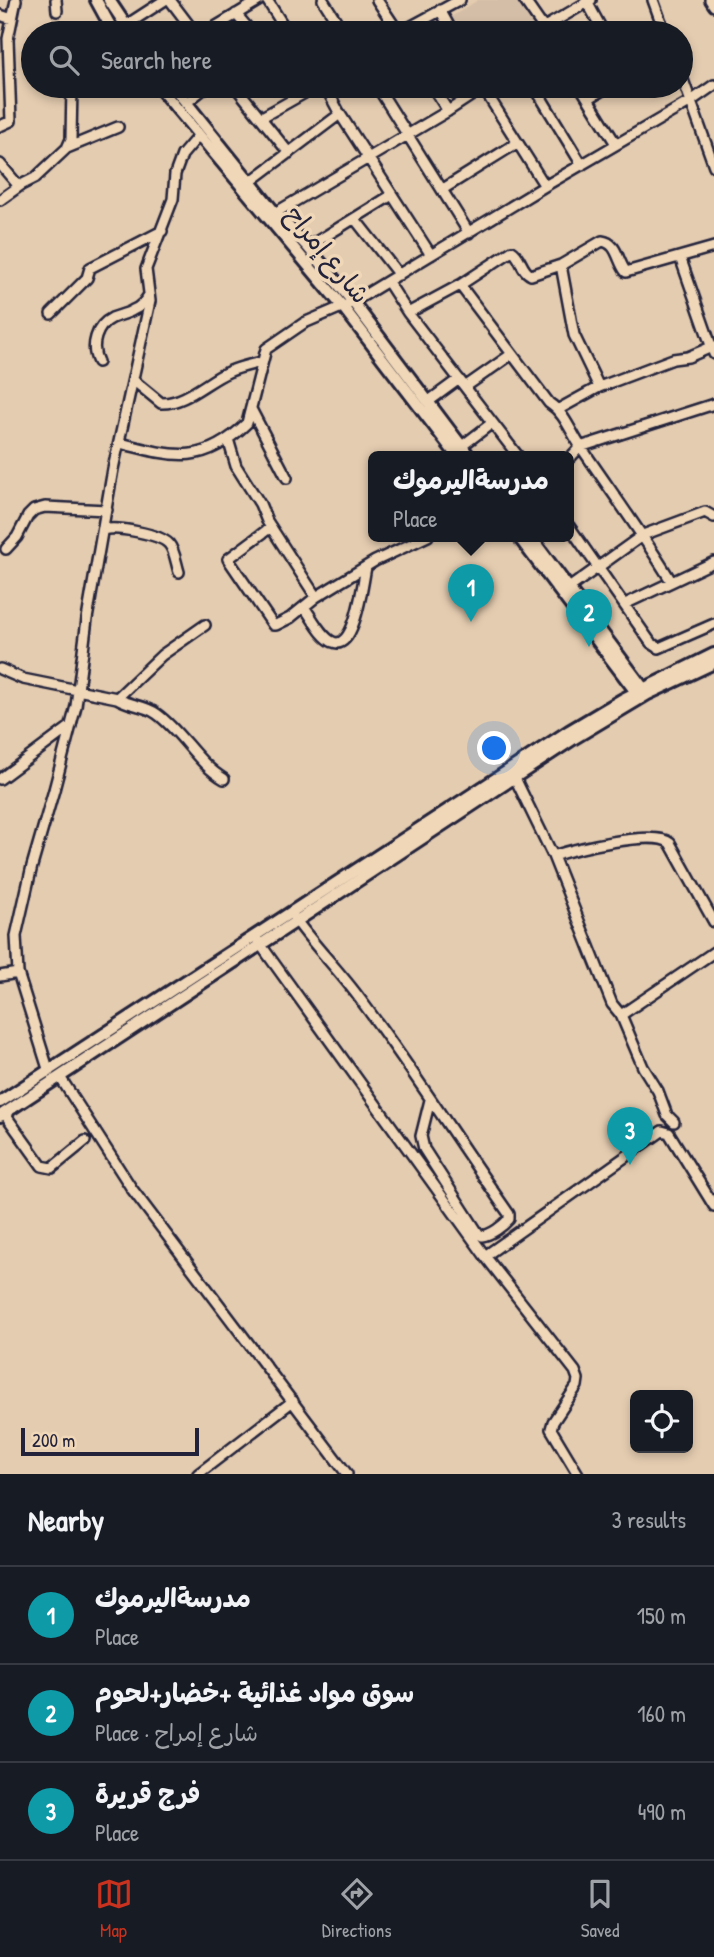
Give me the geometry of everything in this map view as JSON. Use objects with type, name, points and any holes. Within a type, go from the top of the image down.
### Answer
[{"type":"main road","points":[[96,0],[107,21]]},
{"type":"main road","points":[[109,0],[122,21]]},
{"type":"main road","name":"شارع إمراح","points":[[168,98],[429,401],[459,451]]},
{"type":"main road","name":"شارع إمراح","points":[[182,98],[275,213],[308,247],[348,305],[459,451]]},
{"type":"main road","points":[[523,542],[642,693]]},
{"type":"main road","points":[[534,542],[642,693]]},
{"type":"main road","points":[[4,1107],[512,774],[642,693],[714,654]]},
{"type":"main road","points":[[642,693],[714,663]]},
{"type":"street","points":[[0,126],[11,121],[8,39],[16,0]]},
{"type":"street","points":[[56,0],[57,11]]},
{"type":"street","points":[[140,21],[168,0],[185,21]]},
{"type":"street","points":[[225,21],[260,0]]},
{"type":"street","points":[[267,0],[280,21]]},
{"type":"street","points":[[323,0],[336,21]]},
{"type":"street","points":[[420,21],[460,0]]},
{"type":"street","points":[[524,0],[538,21]]},
{"type":"street","points":[[653,0],[661,21]]},
{"type":"street","points":[[710,0],[714,6]]},
{"type":"street","points":[[378,1],[391,21]]},
{"type":"street","points":[[559,21],[588,1],[598,21]]},
{"type":"street","points":[[440,10],[446,21]]},
{"type":"street","points":[[236,14],[242,21]]},
{"type":"street","points":[[0,15],[12,19]]},
{"type":"street","points":[[120,443],[181,456],[207,452],[228,439],[247,422],[266,349],[304,323],[348,305],[388,282],[714,85]]},
{"type":"street","points":[[67,148],[71,139],[72,98]]},
{"type":"street","points":[[186,103],[192,98]]},
{"type":"street","points":[[245,98],[289,153]]},
{"type":"street","points":[[262,117],[294,98]]},
{"type":"street","points":[[331,98],[431,255]]},
{"type":"street","points":[[385,98],[469,233]]},
{"type":"street","points":[[440,98],[448,111]]},
{"type":"street","points":[[275,213],[467,98]]},
{"type":"street","points":[[491,98],[545,186]]},
{"type":"street","points":[[541,98],[582,165]]},
{"type":"street","points":[[690,98],[713,160]]},
{"type":"street","points":[[588,99],[616,144]]},
{"type":"street","points":[[250,182],[340,114]]},
{"type":"street","points":[[0,200],[35,178],[67,148],[118,127]]},
{"type":"street","points":[[200,135],[181,155],[174,174],[173,200],[146,269],[150,293],[103,530],[87,619],[78,691],[16,936],[18,973],[55,1074],[132,1189],[347,1474]]},
{"type":"street","points":[[443,189],[517,143]]},
{"type":"street","points":[[0,164],[18,185],[21,185]]},
{"type":"street","points":[[308,247],[391,195]]},
{"type":"street","points":[[355,219],[399,275]]},
{"type":"street","points":[[51,314],[87,278],[90,268],[162,231]]},
{"type":"street","points":[[408,313],[460,285],[512,251],[516,253],[528,274],[561,265],[601,241],[614,246],[626,272],[714,247]]},
{"type":"street","points":[[559,409],[599,387],[673,359],[713,349],[680,257]]},
{"type":"street","points":[[561,265],[574,335],[599,387]]},
{"type":"street","points":[[388,282],[408,313],[513,451]]},
{"type":"street","points":[[460,285],[549,403],[559,409],[580,447],[643,536],[671,581]]},
{"type":"street","points":[[98,362],[94,346],[98,332],[104,324],[135,310],[150,293]]},
{"type":"street","points":[[429,401],[512,354]]},
{"type":"street","points":[[133,380],[165,403],[185,397],[231,370],[261,362]]},
{"type":"street","points":[[574,454],[580,447],[714,404]]},
{"type":"street","points":[[251,409],[287,478]]},
{"type":"street","points":[[459,451],[492,423]]},
{"type":"street","points":[[228,439],[236,466],[316,597]]},
{"type":"street","points":[[6,549],[34,510],[107,510]]},
{"type":"street","points":[[569,588],[643,536],[705,512],[714,517]]},
{"type":"street","points":[[103,530],[118,527],[165,540],[172,548],[178,572]]},
{"type":"street","points":[[271,527],[230,556],[229,561],[273,625],[281,624],[316,597],[386,555],[415,542]]},
{"type":"street","points":[[574,533],[651,643],[659,648],[714,624]]},
{"type":"street","points":[[625,604],[714,562]]},
{"type":"street","points":[[304,607],[326,637],[333,642],[340,643],[345,640],[355,621],[366,567]]},
{"type":"street","points":[[117,698],[162,655],[205,625]]},
{"type":"street","points":[[0,669],[23,679],[117,698],[148,708],[160,715],[206,766],[224,779]]},
{"type":"street","points":[[0,779],[71,726]]},
{"type":"street","points":[[512,774],[553,856],[612,1004],[621,1015],[667,1115],[674,1122]]},
{"type":"street","points":[[553,856],[579,848],[663,838],[670,843],[714,922]]},
{"type":"street","points":[[294,917],[359,998],[430,1100],[509,1214],[509,1219],[487,1236],[478,1233],[424,1149],[421,1136],[430,1100]]},
{"type":"street","points":[[258,940],[485,1256],[577,1375],[577,1386],[551,1429],[578,1474]]},
{"type":"street","points":[[621,1015],[714,952]]},
{"type":"street","points":[[0,976],[18,973]]},
{"type":"street","points":[[4,1107],[42,1166],[47,1169],[52,1168],[85,1141]]},
{"type":"street","points":[[485,1256],[662,1131],[669,1133],[714,1206]]},
{"type":"street","points":[[198,1474],[293,1401]]},
{"type":"shaded area","points":[[478,0],[517,0],[531,21],[449,21],[448,19]]},
{"type":"place","name":"مدرسةاليرموك","points":[[471,622]]},
{"type":"place","name":"سوق مواد غذائية +خضار+لحوم","points":[[589,647]]},
{"type":"place","name":"فرج قريرة","points":[[630,1165]]}]
